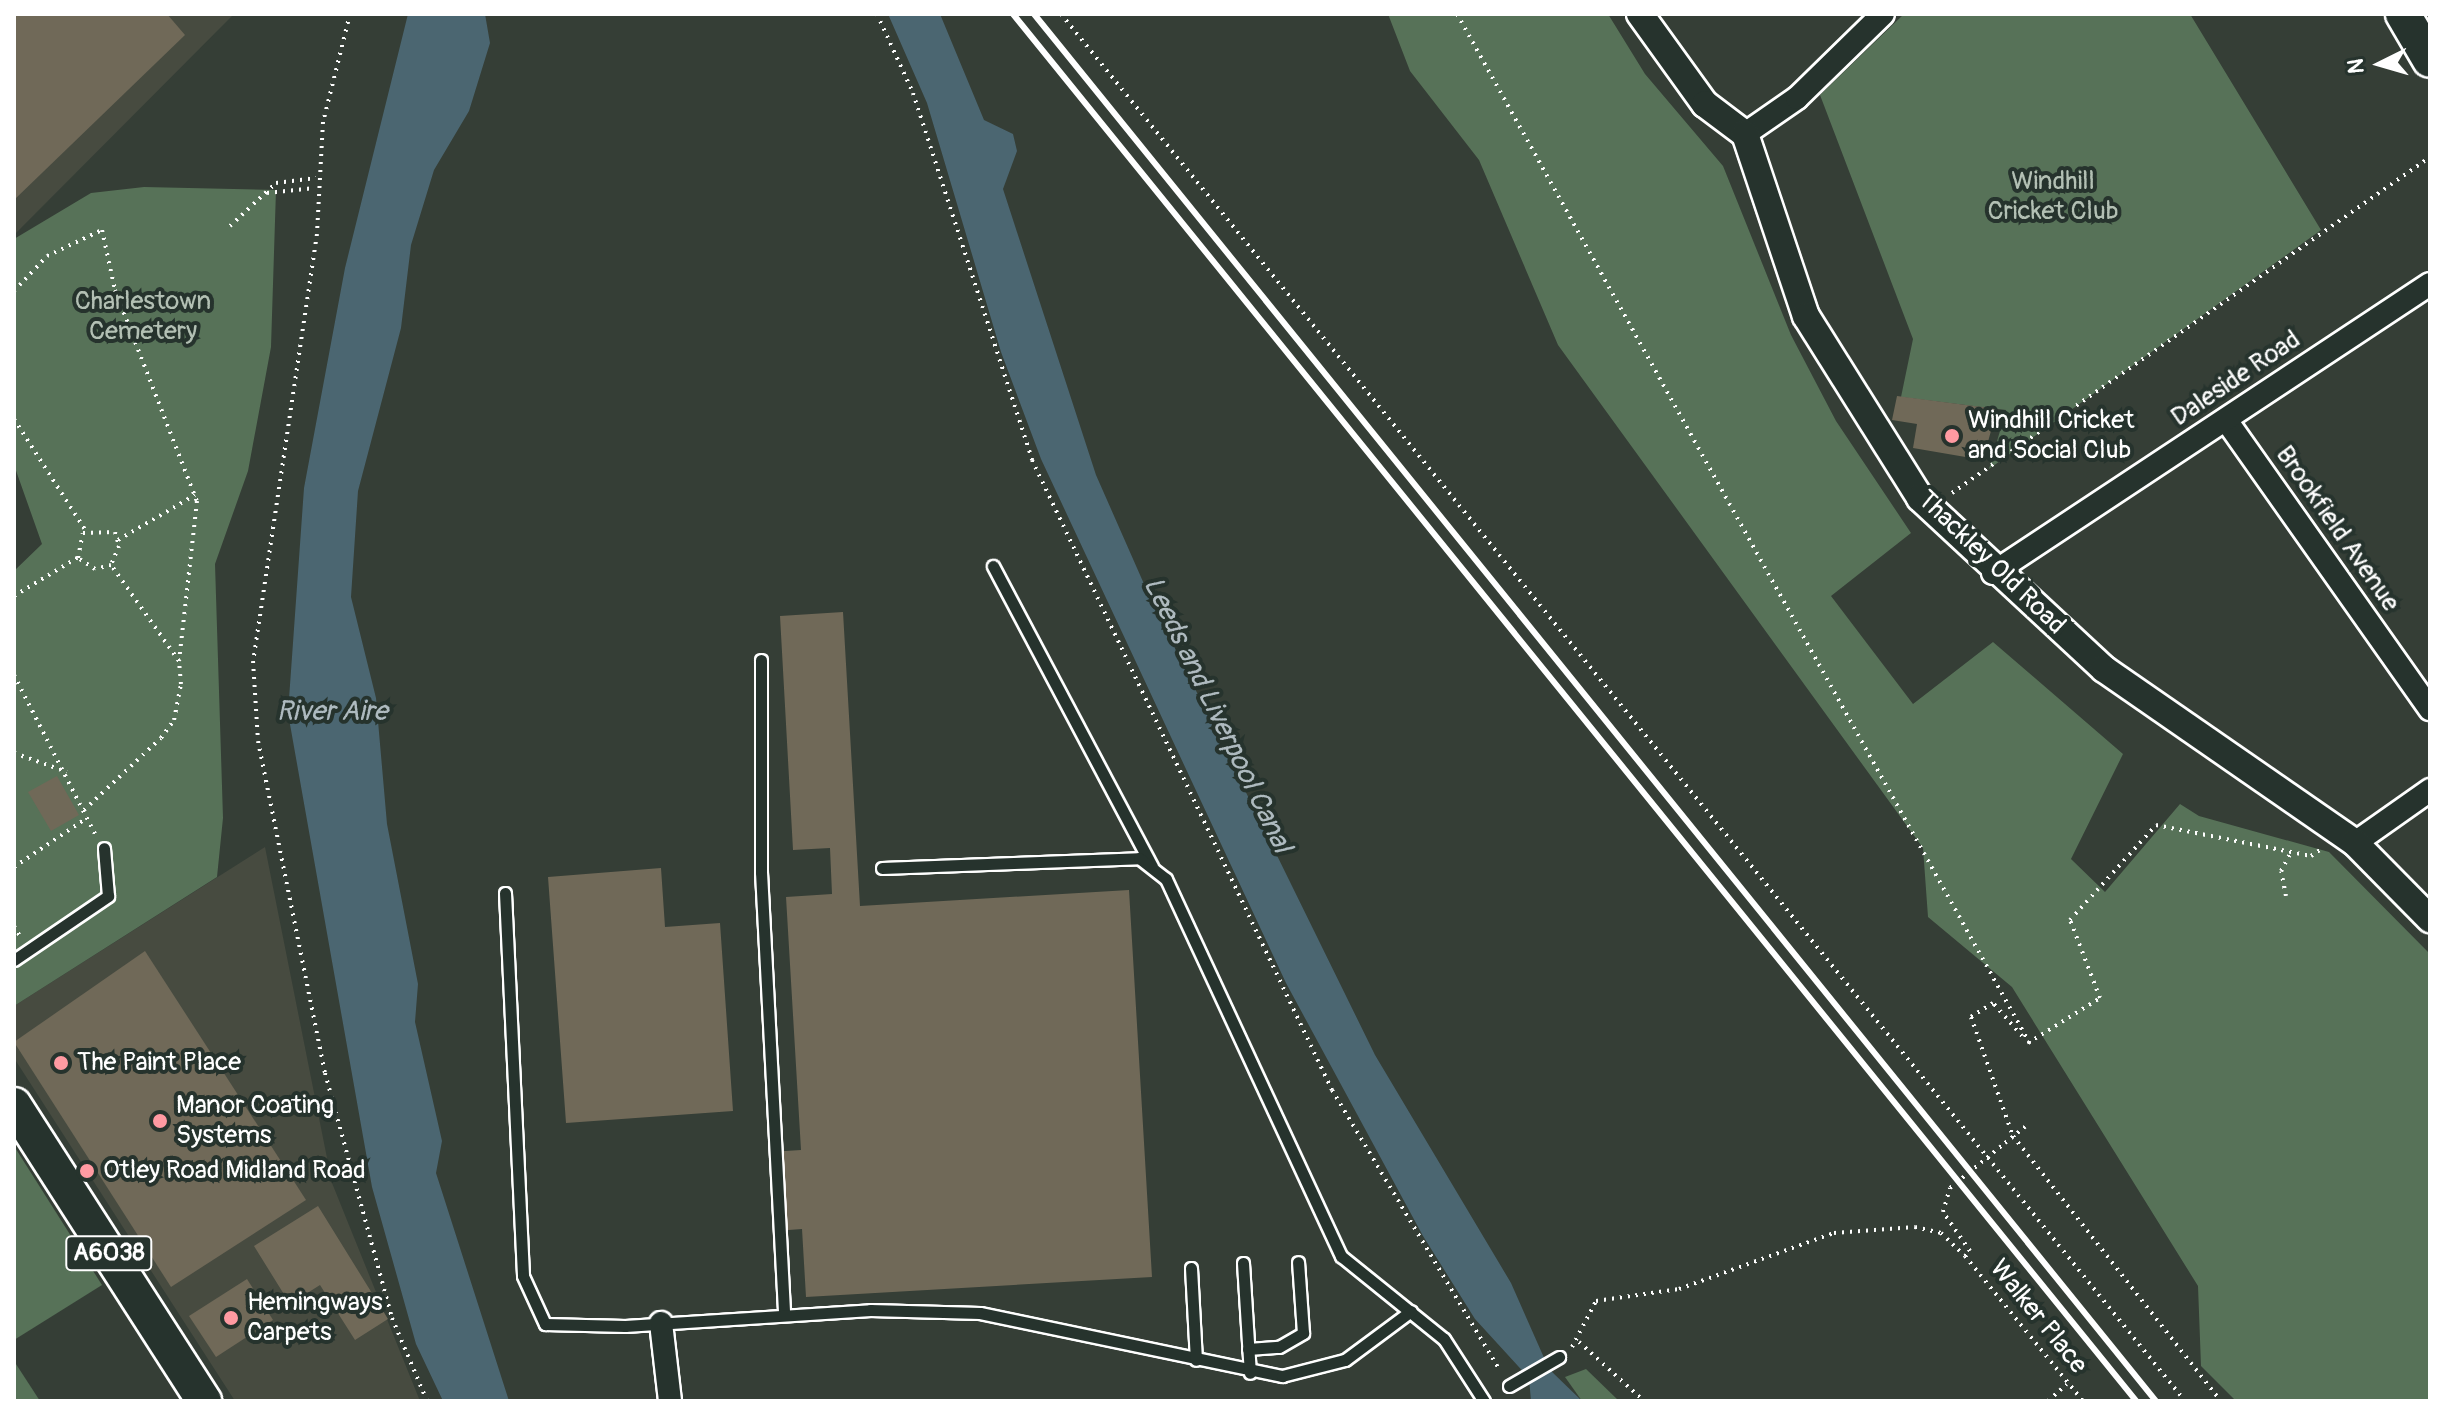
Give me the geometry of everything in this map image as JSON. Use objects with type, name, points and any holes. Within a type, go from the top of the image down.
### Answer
[{"type":"main road","points":[[2403,14],[2430,60]]},
{"type":"main road","name":"A6038","points":[[14,1105],[204,1401]]},
{"type":"street","points":[[1640,14],[1705,104],[1745,134],[1797,98],[1883,14]]},
{"type":"street","name":"Thackley Old Road","points":[[1745,134],[1806,316],[1880,442],[1930,508],[1993,573],[2104,669],[2348,838],[2427,912]]},
{"type":"street","name":"Daleside Road","points":[[1993,573],[2430,284]]},
{"type":"street","name":"Brookfield Avenue","points":[[2226,420],[2430,709]]},
{"type":"street","points":[[2348,838],[2430,790]]},
{"type":"street","points":[[661,1323],[670,1401]]},
{"type":"lane","points":[[993,566],[1154,870]]},
{"type":"lane","points":[[761,660],[761,872],[784,1314]]},
{"type":"lane","points":[[14,960],[108,896],[104,848]]},
{"type":"lane","points":[[882,868],[1139,858],[1166,879],[1341,1256],[1444,1339],[1484,1401]]},
{"type":"lane","points":[[505,893],[523,1276],[545,1324],[661,1323],[784,1314],[980,1313],[1250,1373],[1326,1368],[1411,1311]]},
{"type":"lane","points":[[1248,1349],[1279,1347],[1303,1333],[1298,1262]]},
{"type":"lane","points":[[1243,1263],[1250,1373]]},
{"type":"lane","points":[[1191,1268],[1196,1360]]},
{"type":"lane","points":[[1509,1386],[1559,1357]]},
{"type":"path","points":[[350,14],[316,178],[317,234],[300,359],[260,583],[253,661],[258,741],[325,1073],[392,1318],[427,1401]]},
{"type":"path","points":[[877,14],[913,93],[1032,460],[1332,1090],[1509,1386]]},
{"type":"path","points":[[1061,14],[2185,1401]]},
{"type":"path","points":[[1457,14],[2030,1044]]},
{"type":"path","points":[[1930,508],[2430,157]]},
{"type":"path","points":[[230,226],[276,183],[316,178]]},
{"type":"path","points":[[262,194],[315,188]]},
{"type":"path","points":[[14,291],[47,256],[102,230],[115,290],[196,495],[199,533],[179,661],[174,720],[84,810]]},
{"type":"path","points":[[14,419],[86,531],[78,558],[14,596]]},
{"type":"path","points":[[111,565],[118,540],[196,495]]},
{"type":"path","points":[[86,531],[108,528],[118,540]]},
{"type":"path","points":[[78,558],[95,569],[111,565]]},
{"type":"path","points":[[111,565],[179,661]]},
{"type":"path","points":[[14,675],[68,773],[104,848]]},
{"type":"path","points":[[14,753],[68,773]]},
{"type":"path","points":[[14,867],[87,818]]},
{"type":"path","points":[[2030,1044],[2100,998],[2070,920],[2156,825],[2311,856],[2348,838]]},
{"type":"path","points":[[2286,896],[2281,871],[2291,852]]},
{"type":"path","points":[[2030,1044],[1993,1003],[1971,1017],[2013,1136],[2221,1401]]},
{"type":"path","points":[[1559,1357],[1579,1342],[1596,1301],[1679,1289],[1834,1233],[1915,1227],[1941,1233],[1965,1256],[1970,1251],[1943,1212],[1950,1188],[2025,1127]]},
{"type":"path","name":"Walker Place","points":[[1965,1256],[2083,1401]]},
{"type":"path","points":[[1579,1342],[1644,1401]]},
{"type":"path","points":[[2048,1401],[2067,1384]]},
{"type":"shaded area","points":[[14,14],[234,14],[14,235]]},
{"type":"shaded area","points":[[265,847],[332,1183],[420,1401],[235,1401],[14,1058],[14,1006]]},
{"type":"green space","points":[[1388,14],[1608,14],[1645,74],[1723,166],[1791,335],[1836,421],[1911,533],[1831,596],[1913,704],[1993,642],[2123,754],[2071,859],[2105,892],[2180,804],[2199,816],[2329,852],[2430,954],[2430,1401],[2236,1401],[2201,1366],[2198,1286],[2012,987],[1928,917],[1923,848],[1558,345],[1479,160],[1410,71]]},
{"type":"green space","name":"Windhill Cricket Club","points":[[1904,14],[2190,14],[2321,230],[1989,469],[2006,410],[1901,397],[1913,339],[1820,95]]},
{"type":"green space","name":"Charlestown Cemetery","points":[[144,187],[276,190],[271,347],[248,471],[215,564],[223,818],[217,877],[14,1006],[14,571],[42,544],[14,465],[14,239],[91,193]]},
{"type":"green space","points":[[14,1146],[102,1285],[14,1340]]},
{"type":"green space","points":[[14,1361],[40,1401],[14,1401]]},
{"type":"green space","points":[[1586,1369],[1619,1401],[1582,1401],[1565,1377]]},
{"type":"water","name":"River Aire","points":[[408,14],[485,14],[490,43],[469,111],[434,170],[411,245],[401,328],[358,491],[351,597],[376,698],[387,824],[418,984],[415,1022],[442,1141],[436,1173],[509,1401],[443,1401],[416,1344],[372,1187],[288,713],[304,488],[345,268]]},
{"type":"water","points":[[888,14],[940,14],[984,120],[1013,134],[1017,151],[1003,189],[1096,475],[1148,593],[1375,1055],[1511,1283],[1549,1369],[1582,1401],[1531,1401],[1529,1378],[1475,1319],[1423,1236],[1286,983],[1041,459],[1001,352],[927,103]]},
{"type":"building","points":[[14,14],[167,14],[185,35],[14,200]]},
{"type":"building","name":"Windhill Cricket and Social Club","points":[[1897,396],[1997,409],[1983,460],[1913,448],[1917,424],[1892,420]]},
{"type":"building","points":[[843,612],[860,906],[1129,890],[1152,1277],[806,1297],[802,1229],[775,1231],[770,1152],[801,1150],[786,897],[832,894],[830,848],[793,850],[780,616]]},
{"type":"building","points":[[57,776],[79,815],[51,831],[28,792]]},
{"type":"building","points":[[661,868],[665,927],[720,923],[733,1111],[566,1123],[548,877]]},
{"type":"building","name":"Manor Coating Systems","points":[[145,951],[306,1200],[171,1287],[14,1042]]},
{"type":"building","points":[[318,1206],[388,1319],[355,1340],[320,1285],[290,1304],[254,1246]]},
{"type":"building","name":"Hemingways Carpets","points":[[247,1279],[273,1320],[216,1357],[189,1316]]},
{"type":"railway","points":[[1013,14],[2136,1401]]},
{"type":"railway","points":[[1034,14],[2156,1401]]},
{"type":"place","name":"Windhill Cricket and Social Club","points":[[1952,436]]},
{"type":"place","name":"The Paint Place","points":[[61,1063]]},
{"type":"place","name":"Manor Coating Systems","points":[[160,1121]]},
{"type":"place","name":"Otley Road Midland Road","points":[[87,1171]]},
{"type":"place","name":"Hemingways Carpets","points":[[231,1318]]},
{"type":"water label","name":"Leeds and Liverpool Canal","points":[[1217,715]]}]
